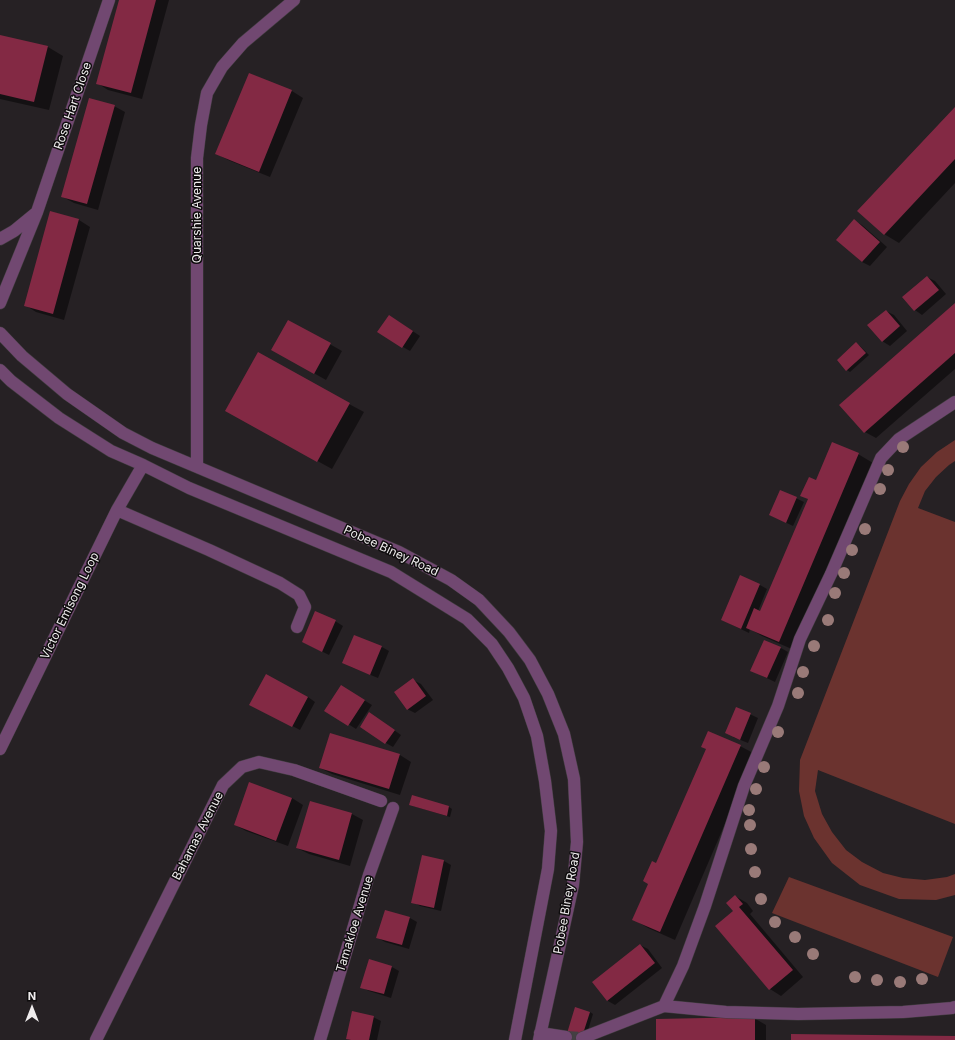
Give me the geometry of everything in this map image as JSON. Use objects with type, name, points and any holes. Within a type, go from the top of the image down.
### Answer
[{"type":"street","name":"Rose Hart Close","points":[[0,303],[37,212],[109,0]]},
{"type":"street","name":"Quarshie Avenue","points":[[196,467],[197,158],[207,93],[222,67],[243,43],[294,0]]},
{"type":"street","points":[[0,239],[14,231],[37,212]]},
{"type":"street","name":"Pobee Biney Road","points":[[0,333],[22,356],[67,394],[123,433],[152,448],[196,467],[399,552],[451,580],[479,600],[509,632],[530,660],[548,694],[564,734],[574,779],[577,842],[572,885],[540,1036]]},
{"type":"street","name":"Pobee Biney Road","points":[[0,370],[11,381],[59,418],[111,451],[189,488],[391,572],[467,618],[492,644],[508,668],[524,698],[537,736],[545,781],[551,831],[548,869],[515,1040]]},
{"type":"street","points":[[664,1006],[683,966],[705,906],[744,786],[778,706],[800,639],[831,574],[881,458],[898,439],[955,402]]},
{"type":"street","name":"Victor Emisong Loop","points":[[0,749],[117,510],[143,465]]},
{"type":"street","points":[[117,510],[223,556],[280,583],[299,595],[305,608],[297,627]]},
{"type":"street","name":"Bahamas Avenue","points":[[96,1040],[224,785],[242,767],[259,762],[294,770],[381,801]]},
{"type":"street","name":"Tamakloe Avenue","points":[[320,1040],[369,875],[393,808]]},
{"type":"street","points":[[582,1038],[664,1006],[726,1012],[798,1014],[903,1012],[955,1007]]},
{"type":"street","points":[[540,1036],[566,1037]]},
{"type":"shaded area","points":[[955,440],[955,461],[936,477],[925,491],[918,508],[955,522],[955,824],[818,770],[815,791],[822,814],[832,832],[846,850],[862,862],[883,873],[903,878],[925,880],[947,877],[955,874],[955,895],[936,900],[899,899],[860,885],[832,863],[814,838],[804,816],[799,791],[800,760],[900,501],[909,484],[921,467],[937,452]]},
{"type":"shaded area","points":[[789,877],[953,937],[938,977],[772,913]]},
{"type":"building","points":[[119,0],[156,0],[131,93],[96,84]]},
{"type":"building","points":[[0,35],[48,46],[34,102],[0,94]]},
{"type":"building","points":[[249,73],[292,90],[259,172],[215,154]]},
{"type":"building","points":[[89,98],[115,105],[87,204],[61,197]]},
{"type":"building","points":[[955,107],[955,159],[884,235],[857,211]]},
{"type":"building","points":[[50,211],[79,219],[53,314],[24,306]]},
{"type":"building","points":[[854,219],[880,242],[862,262],[836,240]]},
{"type":"building","points":[[927,276],[939,290],[914,311],[902,297]]},
{"type":"building","points":[[955,303],[955,353],[864,433],[839,405]]},
{"type":"building","points":[[886,310],[900,326],[882,342],[867,325]]},
{"type":"building","points":[[389,315],[413,331],[402,348],[377,332]]},
{"type":"building","points":[[288,320],[331,343],[314,374],[271,350]]},
{"type":"building","points":[[856,342],[866,353],[846,371],[837,360]]},
{"type":"building","points":[[258,352],[350,403],[317,462],[225,411]]},
{"type":"building","points":[[832,442],[859,453],[779,642],[746,628],[754,608],[760,611],[808,499],[800,496],[809,477],[816,480]]},
{"type":"building","points":[[780,490],[797,497],[786,523],[769,515]]},
{"type":"building","points":[[740,575],[760,584],[741,629],[721,620]]},
{"type":"building","points":[[315,611],[336,620],[322,652],[302,642]]},
{"type":"building","points":[[354,635],[382,646],[370,675],[342,663]]},
{"type":"building","points":[[764,640],[781,647],[767,678],[750,671]]},
{"type":"building","points":[[266,674],[308,697],[292,727],[249,705]]},
{"type":"building","points":[[413,678],[426,696],[407,710],[394,692]]},
{"type":"building","points":[[341,685],[365,700],[348,726],[324,711]]},
{"type":"building","points":[[736,707],[751,713],[740,740],[725,733]]},
{"type":"building","points":[[369,712],[395,730],[385,744],[360,727]]},
{"type":"building","points":[[708,731],[741,745],[660,932],[632,920],[648,884],[643,881],[652,861],[656,863],[706,749],[701,747]]},
{"type":"building","points":[[330,733],[400,754],[389,789],[319,768]]},
{"type":"building","points":[[249,782],[292,798],[276,841],[234,825]]},
{"type":"building","points":[[412,795],[449,806],[447,816],[409,805]]},
{"type":"building","points":[[310,801],[352,813],[339,860],[296,848]]},
{"type":"building","points":[[422,855],[444,860],[434,908],[411,903]]},
{"type":"building","points":[[735,895],[743,904],[739,907],[793,970],[769,990],[715,926],[733,911],[726,903]]},
{"type":"building","points":[[385,910],[410,917],[402,945],[376,938]]},
{"type":"building","points":[[640,944],[655,963],[607,1001],[592,982]]},
{"type":"building","points":[[369,959],[392,966],[384,994],[360,988]]},
{"type":"building","points":[[575,1007],[590,1012],[581,1040],[565,1040]]},
{"type":"building","points":[[352,1011],[374,1016],[369,1040],[346,1039]]},
{"type":"building","points":[[755,1017],[755,1040],[656,1040],[656,1019]]},
{"type":"building","points":[[791,1034],[955,1036],[955,1040],[791,1040]]},
{"type":"tunnel","points":[[566,1037],[582,1038]]}]
